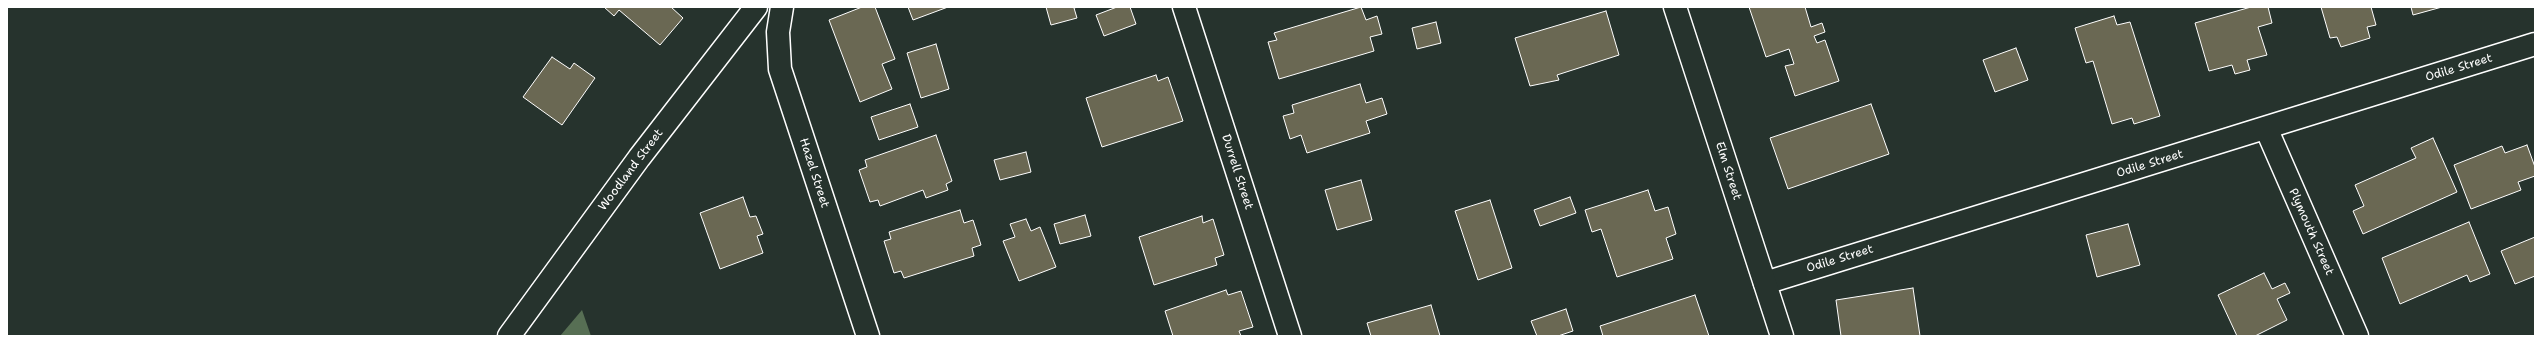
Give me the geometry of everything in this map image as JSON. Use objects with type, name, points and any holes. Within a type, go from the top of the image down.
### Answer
[{"type":"street","name":"Woodland Street","points":[[509,336],[639,158],[756,7]]},
{"type":"street","name":"Hazel Street","points":[[782,7],[778,32],[780,69],[868,336]]},
{"type":"street","name":"Durrell Street","points":[[1184,7],[1290,336]]},
{"type":"street","name":"Elm Street","points":[[1675,7],[1782,336]]},
{"type":"street","name":"Odile Street","points":[[1765,283],[2535,44]]},
{"type":"street","name":"Plymouth Street","points":[[2266,128],[2357,336]]},
{"type":"green space","points":[[582,310],[591,336],[560,336]]},
{"type":"building","points":[[604,7],[671,7],[683,18],[660,45],[619,10],[614,16]]},
{"type":"building","points":[[862,7],[875,7],[895,59],[882,64],[892,89],[860,102],[829,20]]},
{"type":"building","points":[[908,7],[948,7],[913,20]]},
{"type":"building","points":[[1046,7],[1078,7],[1074,8],[1077,18],[1051,25]]},
{"type":"building","points":[[1117,7],[1130,7],[1136,24],[1104,36],[1096,15]]},
{"type":"building","points":[[1361,7],[1366,20],[1377,16],[1382,34],[1370,37],[1374,51],[1279,79],[1268,42],[1277,40],[1274,33]]},
{"type":"building","points":[[1749,7],[1805,7],[1811,27],[1822,23],[1825,32],[1814,36],[1817,43],[1825,40],[1839,81],[1795,96],[1785,66],[1794,64],[1789,49],[1766,57]]},
{"type":"building","points":[[2251,7],[2268,7],[2272,23],[2258,27],[2267,55],[2247,60],[2250,70],[2235,74],[2232,65],[2209,71],[2195,23]]},
{"type":"building","points":[[2321,7],[2371,7],[2376,25],[2367,27],[2370,38],[2341,47],[2337,37],[2330,38]]},
{"type":"building","points":[[2411,7],[2442,7],[2413,15]]},
{"type":"building","points":[[1606,11],[1619,55],[1557,75],[1559,80],[1530,86],[1515,38]]},
{"type":"building","points":[[2114,16],[2117,25],[2130,22],[2160,116],[2134,124],[2132,118],[2112,124],[2093,61],[2086,63],[2075,28]]},
{"type":"building","points":[[1436,22],[1441,43],[1417,49],[1412,28]]},
{"type":"building","points":[[936,44],[949,89],[921,98],[907,53]]},
{"type":"building","points":[[2016,48],[2028,80],[1995,92],[1983,60]]},
{"type":"building","points":[[552,57],[570,69],[574,63],[595,78],[562,125],[523,97]]},
{"type":"building","points":[[1156,75],[1158,81],[1168,77],[1183,121],[1102,147],[1086,98]]},
{"type":"building","points":[[1360,84],[1366,103],[1382,98],[1387,114],[1366,121],[1370,133],[1307,153],[1301,135],[1290,139],[1283,116],[1294,113],[1292,105]]},
{"type":"building","points":[[910,104],[918,127],[879,140],[871,117]]},
{"type":"building","points":[[1871,104],[1889,154],[1788,189],[1770,138]]},
{"type":"building","points":[[936,135],[952,181],[946,184],[948,190],[926,198],[923,190],[880,206],[878,200],[870,202],[859,170],[867,167],[865,160]]},
{"type":"building","points":[[2433,138],[2457,192],[2363,234],[2353,211],[2364,206],[2355,185],[2416,158],[2411,148]]},
{"type":"building","points":[[2527,145],[2535,167],[2535,176],[2518,182],[2521,190],[2471,209],[2454,165],[2502,146],[2505,153]]},
{"type":"building","points":[[1026,152],[1031,172],[1000,180],[994,160]]},
{"type":"building","points":[[1361,180],[1372,220],[1337,230],[1325,190]]},
{"type":"building","points":[[1648,190],[1655,211],[1668,207],[1676,234],[1666,238],[1673,259],[1617,277],[1601,229],[1592,232],[1585,210]]},
{"type":"building","points":[[743,197],[750,217],[756,216],[763,234],[757,236],[763,253],[720,269],[700,213]]},
{"type":"building","points":[[1570,197],[1576,213],[1540,226],[1534,210]]},
{"type":"building","points":[[1490,200],[1512,268],[1478,280],[1455,211]]},
{"type":"building","points":[[960,210],[964,223],[973,220],[981,245],[972,248],[974,256],[904,278],[901,271],[894,273],[884,241],[891,239],[889,232]]},
{"type":"building","points":[[1085,215],[1091,236],[1060,244],[1054,224]]},
{"type":"building","points":[[1202,216],[1203,223],[1213,219],[1224,255],[1215,258],[1217,265],[1154,285],[1139,237]]},
{"type":"building","points":[[1026,219],[1031,231],[1040,227],[1056,267],[1019,281],[1003,241],[1015,237],[1010,224]]},
{"type":"building","points":[[2469,222],[2490,274],[2470,282],[2467,275],[2400,304],[2382,258]]},
{"type":"building","points":[[2128,224],[2140,265],[2097,277],[2086,235]]},
{"type":"building","points":[[2535,237],[2535,276],[2515,284],[2501,251]]},
{"type":"building","points":[[2264,273],[2272,289],[2285,283],[2290,293],[2277,299],[2287,320],[2255,336],[2237,336],[2218,295]]},
{"type":"building","points":[[1913,288],[1920,336],[1841,336],[1836,300]]},
{"type":"building","points":[[1226,290],[1228,295],[1241,291],[1253,327],[1239,331],[1241,336],[1173,336],[1165,311]]},
{"type":"building","points":[[1695,295],[1709,336],[1603,336],[1600,326]]},
{"type":"building","points":[[1431,305],[1440,336],[1371,336],[1367,323]]},
{"type":"building","points":[[1566,309],[1573,331],[1558,336],[1537,336],[1531,321]]}]
